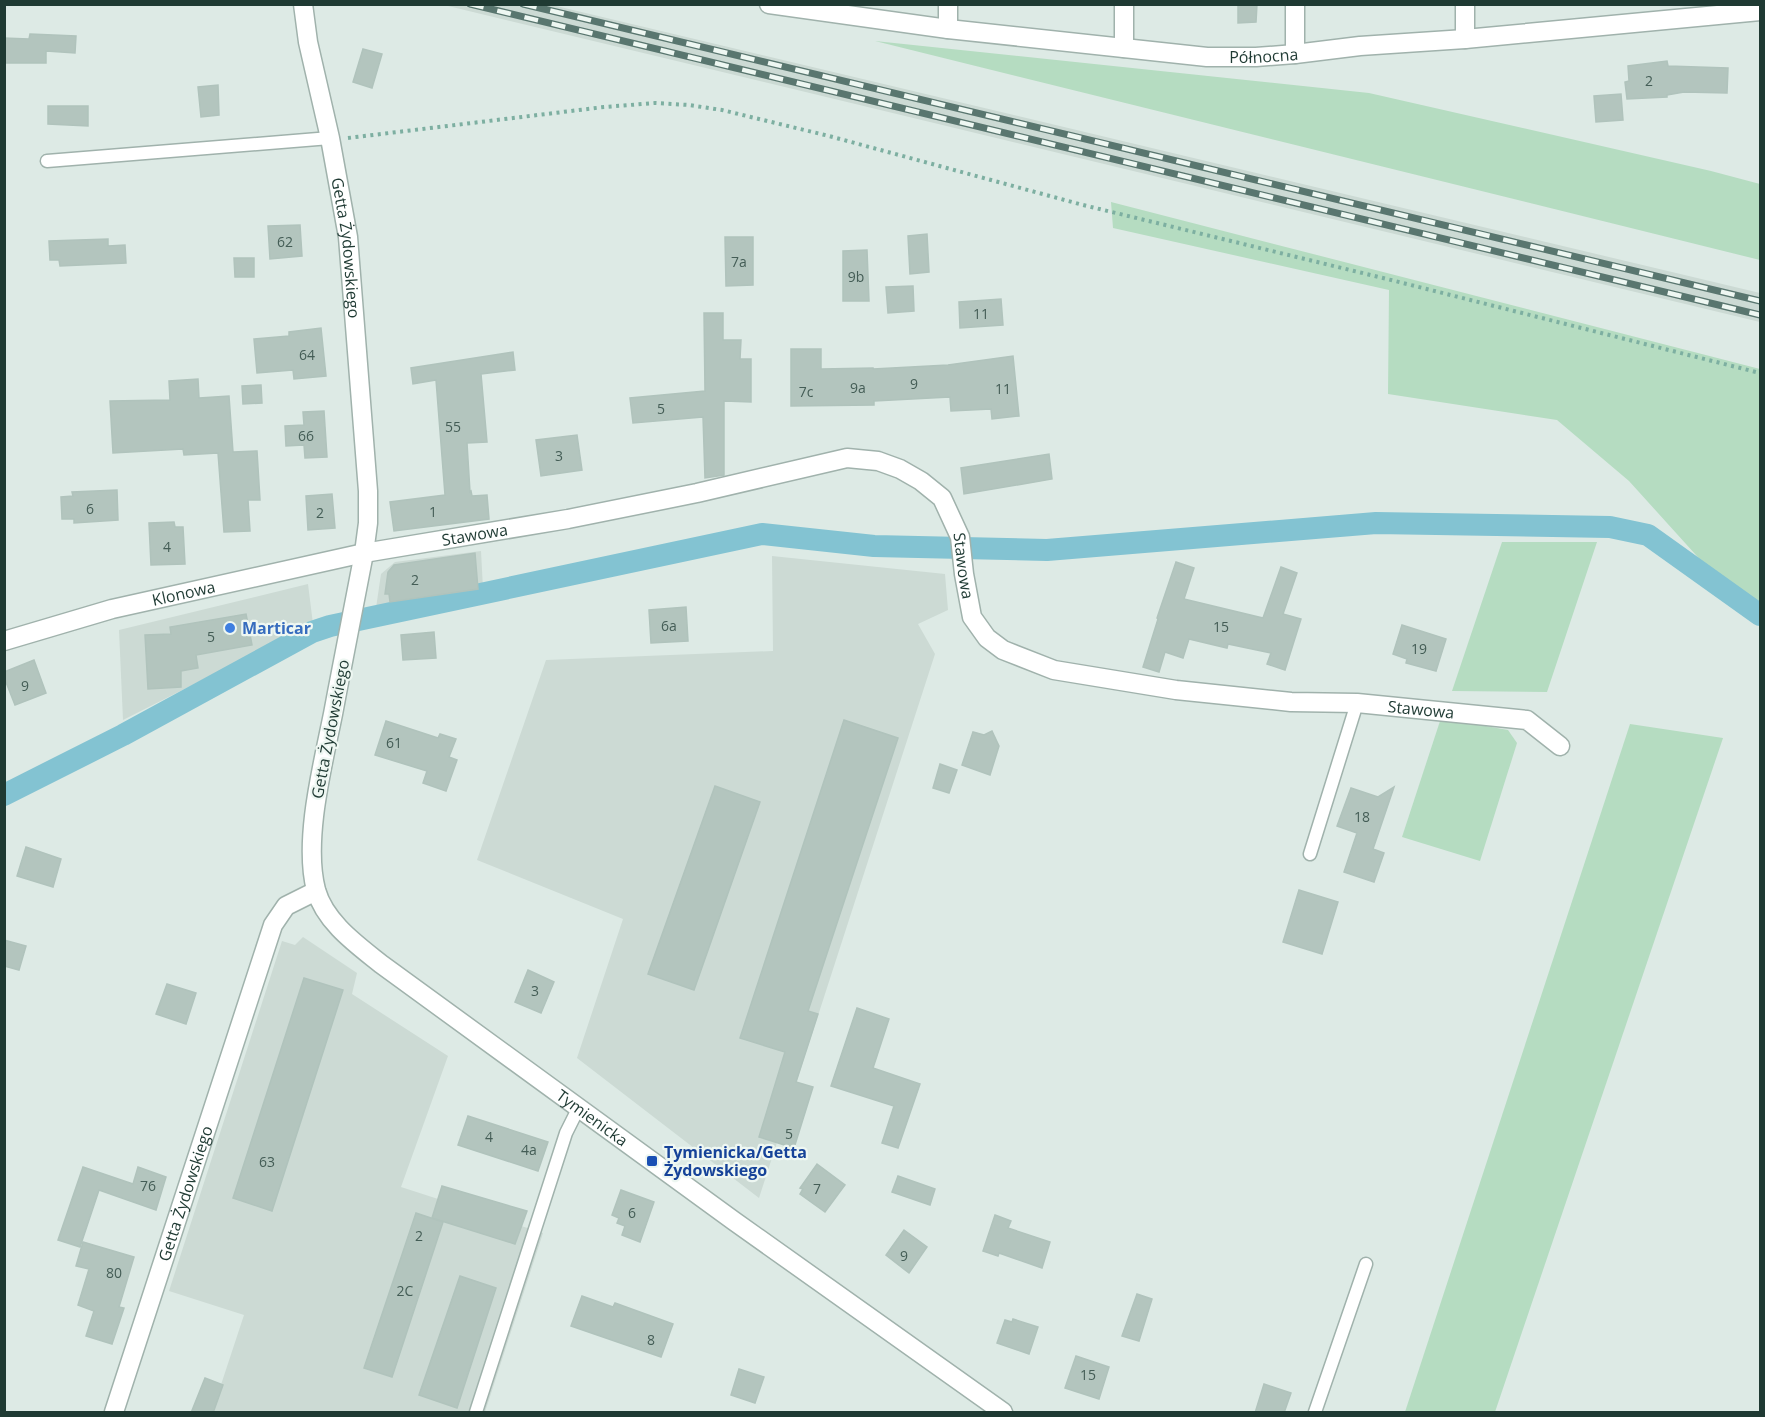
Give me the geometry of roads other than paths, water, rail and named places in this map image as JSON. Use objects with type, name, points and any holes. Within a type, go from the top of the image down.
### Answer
[{"type":"street","name":"Getta Żydowskiego","points":[[114,1413],[273,925],[286,906],[316,891],[312,862],[317,794],[364,553],[368,523],[368,491],[348,237],[330,138],[308,42],[303,4]]},
{"type":"street","name":"Północna","points":[[769,4],[948,29],[1208,57],[1295,54],[1359,46],[1465,39],[1761,11]]},
{"type":"street","points":[[948,4],[948,29]]},
{"type":"street","points":[[1124,4],[1124,48]]},
{"type":"street","points":[[1295,4],[1295,54]]},
{"type":"street","points":[[1465,4],[1465,39]]},
{"type":"street","name":"Stawowa","points":[[364,553],[568,519],[697,493],[847,458],[878,462],[900,469],[921,481],[942,498],[960,537],[972,617],[987,638],[1003,650],[1054,670],[1176,690],[1291,702],[1357,704],[1527,720],[1560,746]]},
{"type":"street","name":"Klonowa","points":[[4,640],[112,609],[364,553]]},
{"type":"street","name":"Tymienicka","points":[[316,891],[334,922],[352,941],[381,964],[1003,1413]]},
{"type":"lane","points":[[47,161],[330,138]]},
{"type":"lane","points":[[1310,854],[1357,704]]},
{"type":"lane","points":[[476,1413],[566,1133],[579,1107]]},
{"type":"lane","points":[[1315,1413],[1366,1264]]},
{"type":"waterway","points":[[4,795],[123,735],[312,632],[330,626],[762,534],[874,546],[1047,550],[1376,523],[1610,527],[1648,535],[1760,615]]},
{"type":"railway","points":[[470,4],[1760,315]]},
{"type":"railway","points":[[523,4],[1760,301]]},
{"type":"place","name":"Marticar","points":[[230,628]]},
{"type":"place","name":"Tymienicka/Getta Żydowskiego","points":[[652,1161]]}]
